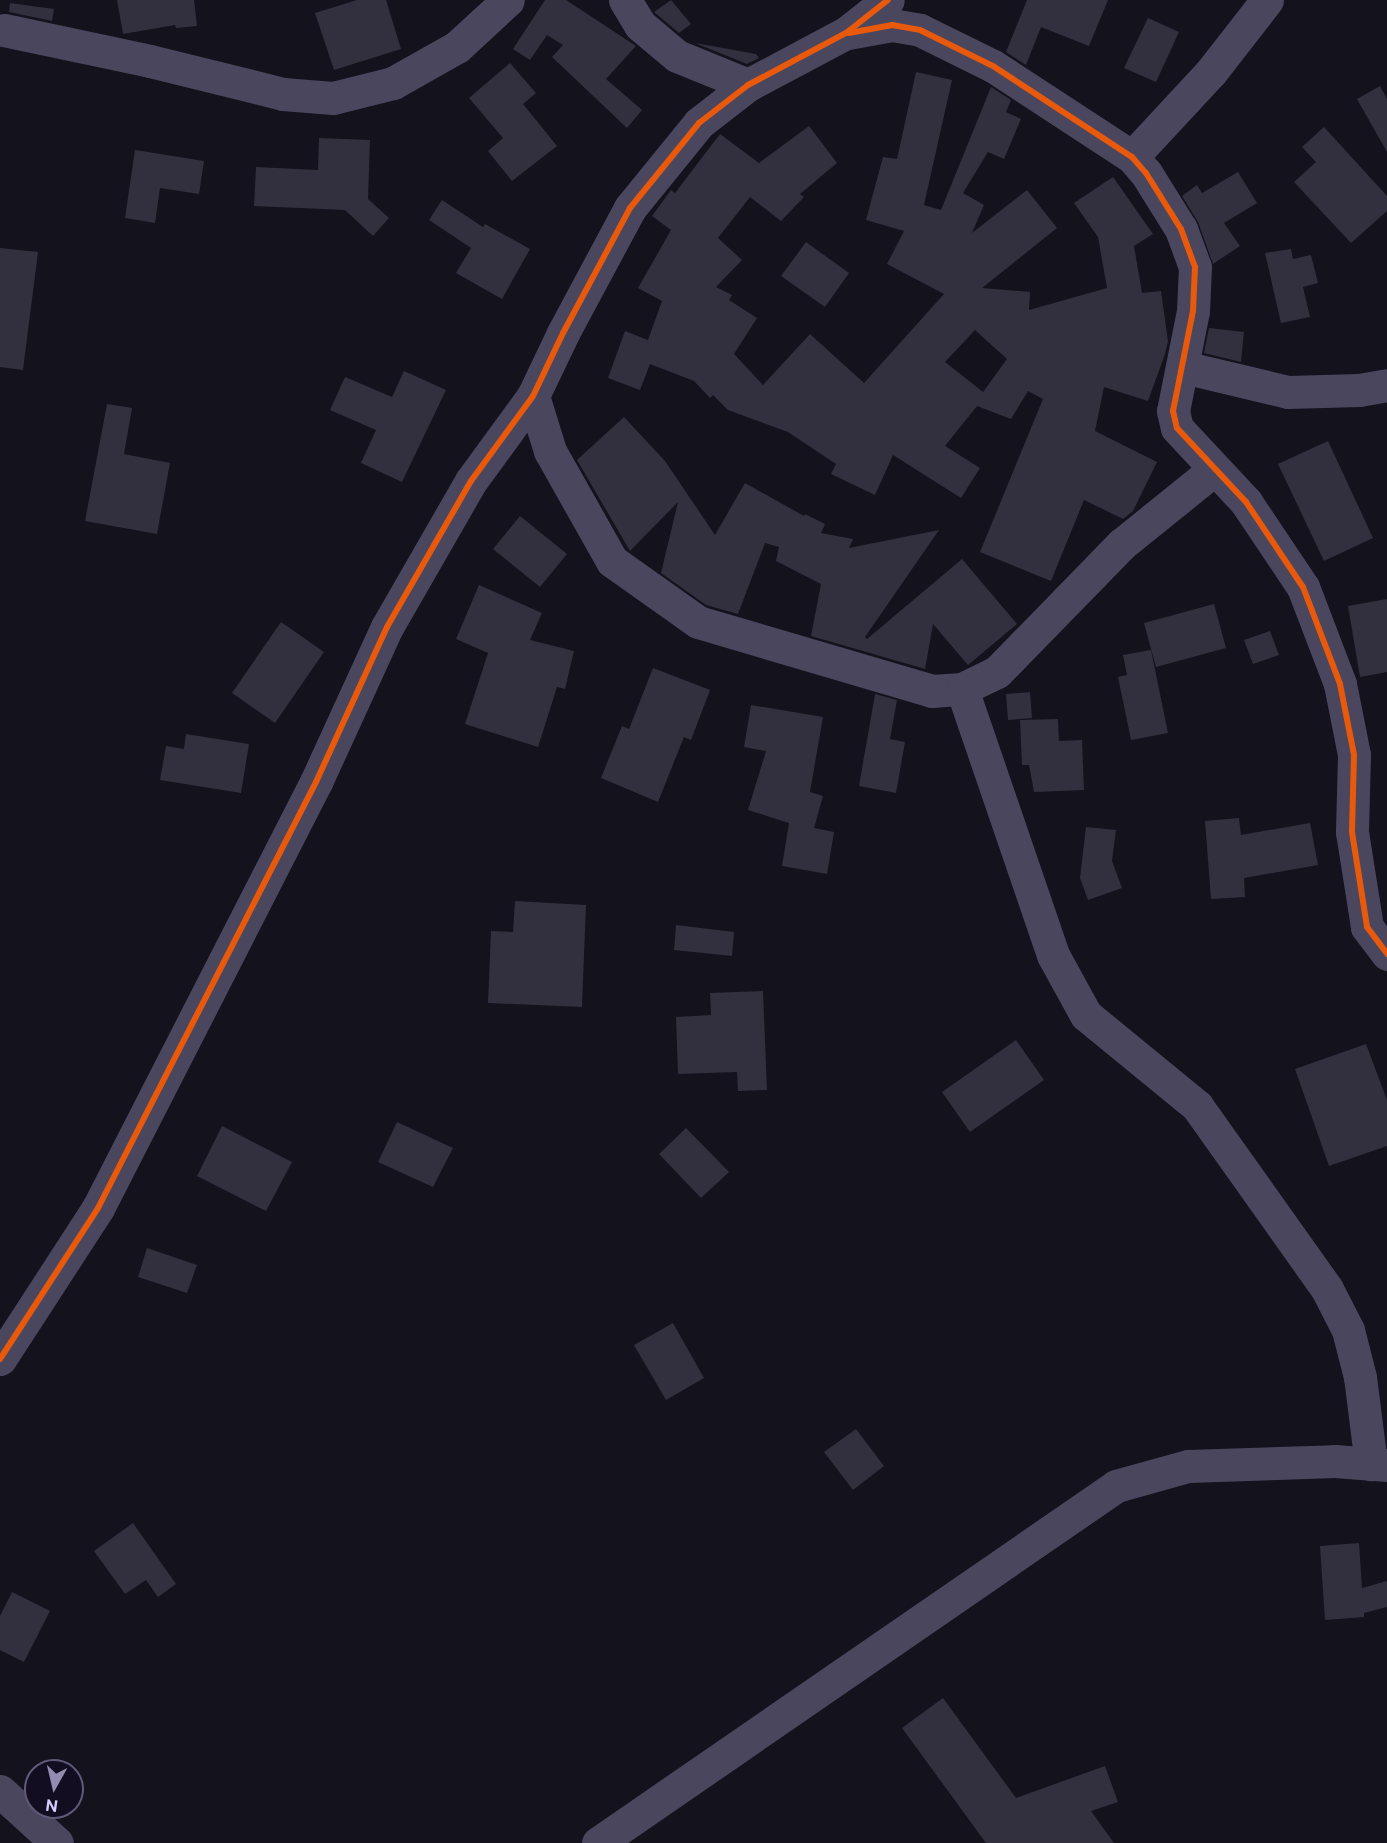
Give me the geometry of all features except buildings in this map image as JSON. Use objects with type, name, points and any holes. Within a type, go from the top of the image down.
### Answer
[{"type":"street","points":[[4,30],[150,61],[283,94],[333,98],[393,83],[457,47],[507,0]]},
{"type":"street","points":[[625,0],[640,25],[676,56],[748,85]]},
{"type":"street","points":[[0,1359],[98,1208],[316,782],[387,627],[471,481],[533,396],[563,333],[630,208],[699,123],[748,85],[846,33],[888,0]]},
{"type":"street","points":[[1131,157],[1211,72],[1267,0]]},
{"type":"street","points":[[846,33],[892,25],[920,30],[993,66],[1131,157],[1146,173],[1181,229],[1194,267],[1193,311],[1173,411],[1177,428],[1246,502],[1303,587],[1340,684],[1354,755],[1352,832],[1367,927],[1387,954]]},
{"type":"street","points":[[1183,367],[1288,393],[1359,390],[1387,385]]},
{"type":"street","points":[[533,396],[550,451],[612,561],[698,622],[932,691],[962,689],[997,672],[1122,544],[1215,469]]},
{"type":"street","points":[[597,1843],[1116,1486],[1188,1466],[1335,1461],[1379,1465],[1348,1330],[1327,1289],[1197,1106],[1086,1015],[1053,955],[962,689]]},
{"type":"street","points":[[0,1791],[57,1843]]},
{"type":"cycle path","points":[[0,1359],[98,1208],[316,782],[387,627],[471,481],[533,396],[563,333],[630,208],[699,123],[748,85],[846,33],[888,0]]},
{"type":"cycle path","points":[[849,33],[892,25],[920,30],[993,66],[1132,157],[1146,173],[1181,229],[1195,267],[1193,311],[1173,411],[1177,428],[1246,502],[1303,587],[1340,684],[1354,755],[1352,832],[1367,927],[1387,954]]}]
